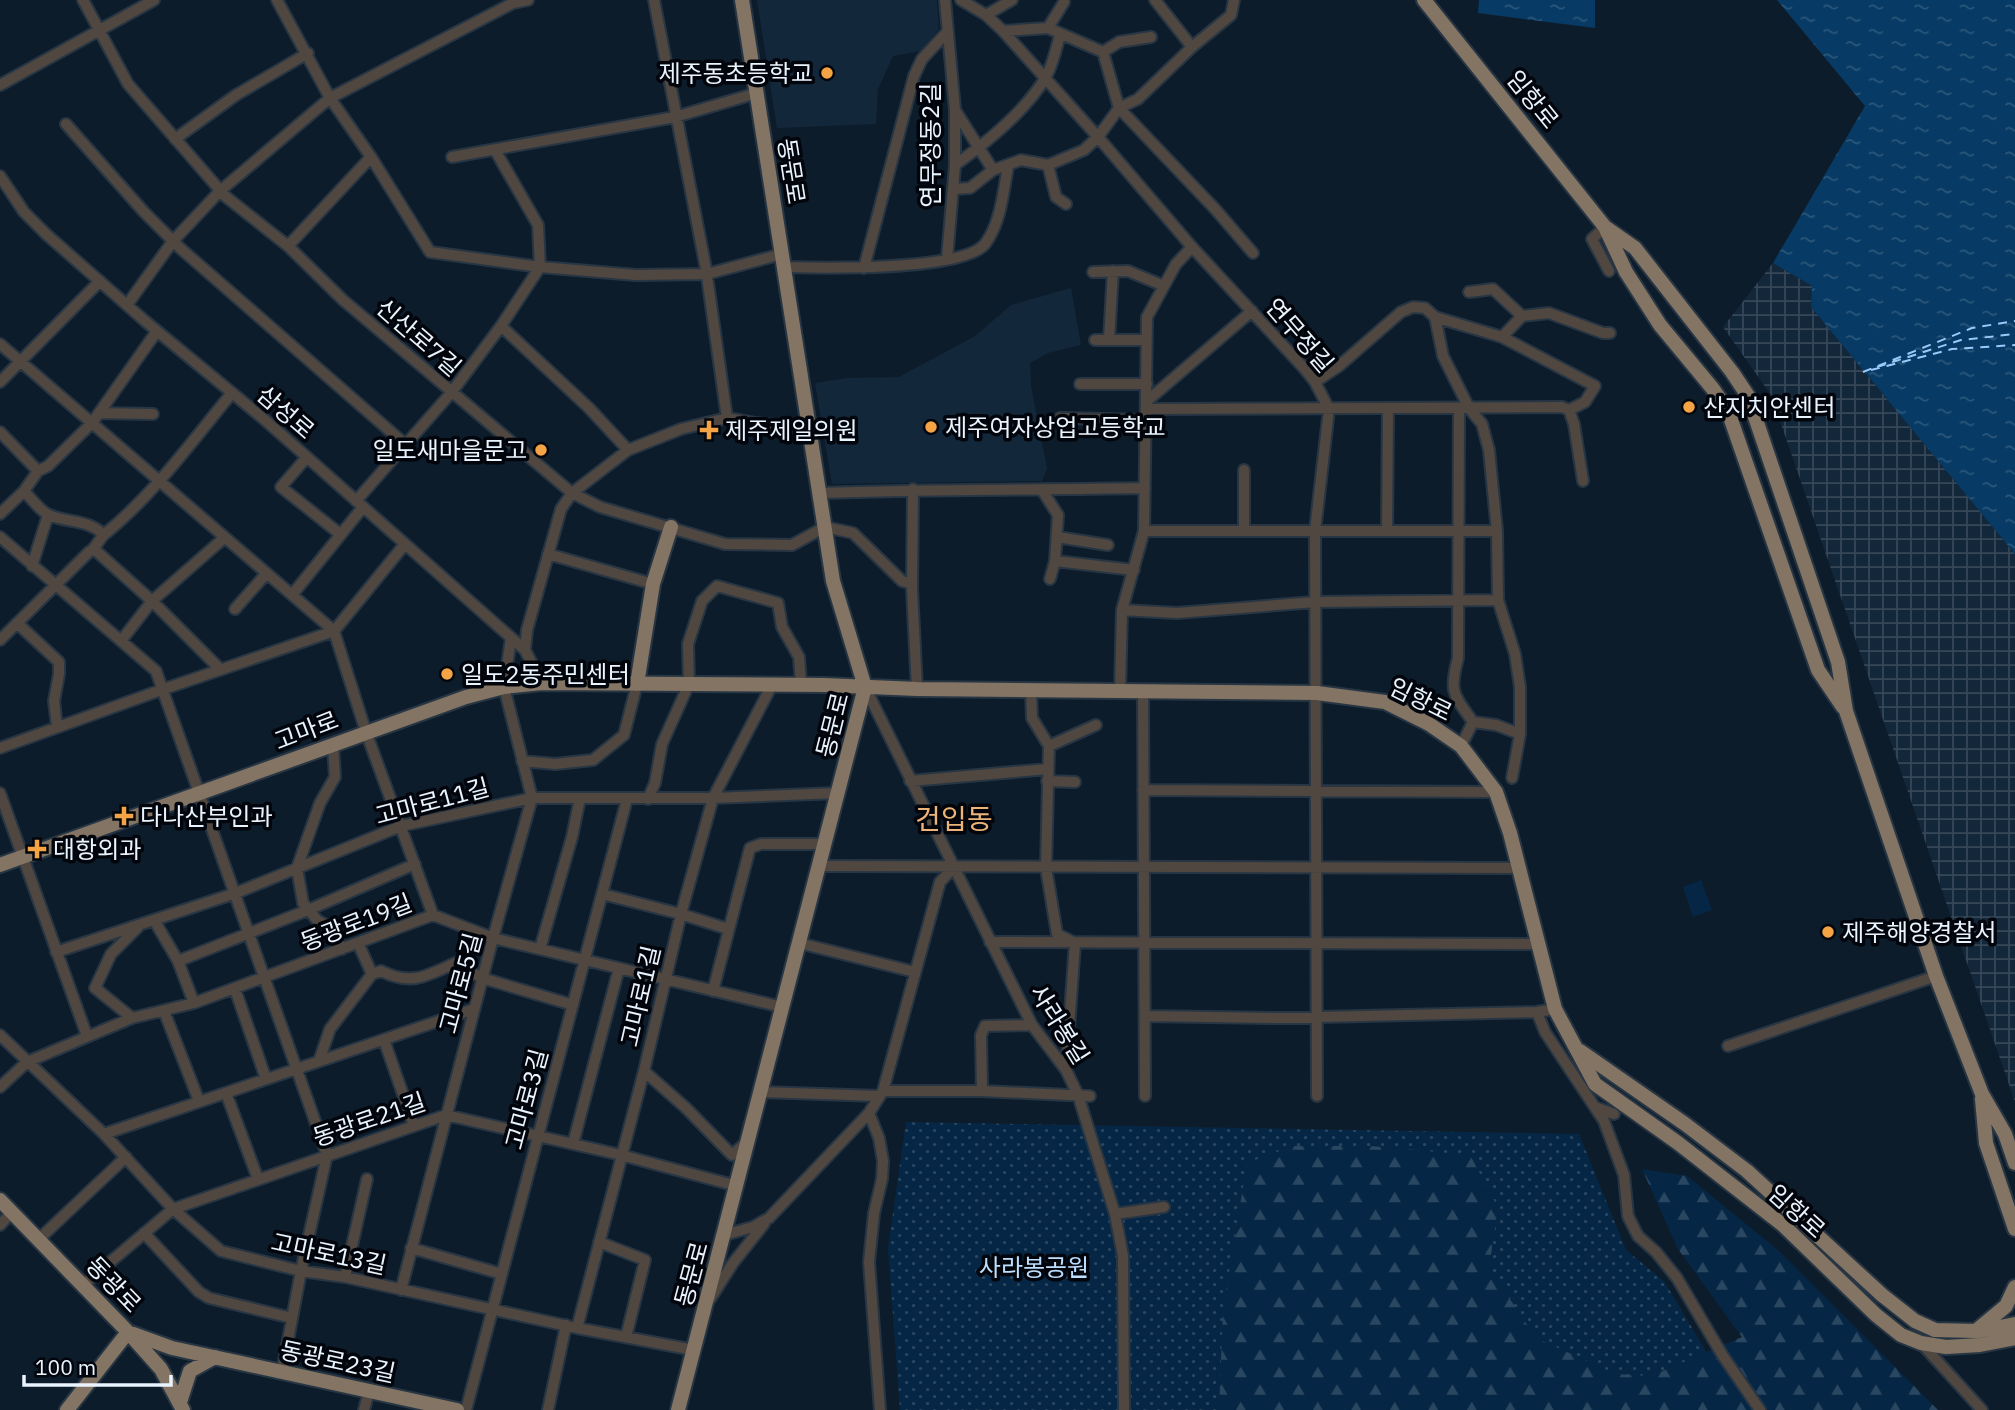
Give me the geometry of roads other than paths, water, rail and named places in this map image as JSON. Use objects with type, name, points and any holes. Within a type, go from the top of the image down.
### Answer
[{"type":"main road","name":"동문로","points":[[678,1410],[865,687],[833,581],[742,0]]},
{"type":"main road","name":"임항로","points":[[1430,3],[1605,228],[1626,272],[1660,325],[1728,411],[1818,670],[1846,711]]},
{"type":"main road","name":"임항로","points":[[1605,228],[1635,248],[1748,396],[1838,662],[1846,711],[1936,976],[1982,1094],[2005,1134],[2015,1163]]},
{"type":"main road","points":[[637,684],[653,584],[671,527]]},
{"type":"main road","name":"고마로","points":[[0,865],[366,732],[466,697],[504,687],[542,683],[865,687]]},
{"type":"main road","name":"임항로","points":[[865,687],[1317,693],[1385,702],[1429,724],[1461,746],[1496,792],[1555,1009],[1595,1084],[1678,1143],[1783,1225],[1876,1315],[1901,1335],[1946,1347],[1980,1345],[2015,1338]]},
{"type":"main road","name":"임항로","points":[[1576,1049],[1685,1124],[1747,1171],[1882,1295],[1915,1321],[1935,1330],[1976,1331],[2015,1324]]},
{"type":"main road","name":"임항로","points":[[1982,1094],[1986,1143],[2015,1229]]},
{"type":"main road","name":"동광로","points":[[0,1200],[161,1369],[181,1406]]},
{"type":"main road","points":[[1976,1331],[2006,1306],[2015,1287]]},
{"type":"main road","points":[[67,1410],[128,1332]]},
{"type":"main road","name":"동광로23길","points":[[128,1332],[172,1349],[369,1391],[405,1404],[457,1410]]},
{"type":"main road","points":[[181,1406],[190,1371],[215,1357]]},
{"type":"street","name":"신산로7길","points":[[83,0],[128,85],[220,191],[288,246],[343,300],[451,393],[572,493],[600,507],[725,544],[792,545],[825,527]]},
{"type":"street","points":[[0,85],[154,0]]},
{"type":"street","points":[[127,305],[173,242],[220,191],[330,98],[512,1],[528,0]]},
{"type":"street","points":[[654,0],[707,274],[727,418]]},
{"type":"street","name":"연무정동2길","points":[[946,0],[955,110],[955,165],[947,258]]},
{"type":"street","name":"연무정길","points":[[961,0],[986,15],[1003,31],[1192,247],[1315,382],[1329,409],[1315,531],[1317,1096]]},
{"type":"street","points":[[986,15],[1012,0]]},
{"type":"street","points":[[1155,0],[1192,47]]},
{"type":"street","points":[[953,189],[970,188],[993,170],[1021,160],[1048,165],[1084,150],[1098,137],[1119,108],[1138,99],[1192,47],[1231,15],[1234,0]]},
{"type":"street","points":[[282,1],[330,98],[371,157],[430,252],[540,267],[636,275],[707,274],[783,261],[864,268],[947,258],[975,252],[993,232],[1002,202],[1007,167]]},
{"type":"street","points":[[1048,28],[1064,2]]},
{"type":"street","points":[[1003,31],[1048,28],[1102,52]]},
{"type":"street","points":[[864,268],[914,76],[922,59],[948,31]]},
{"type":"street","points":[[955,165],[1001,129],[1044,79],[1052,64],[1060,35]]},
{"type":"street","points":[[1102,52],[1119,42],[1151,37]]},
{"type":"street","points":[[1102,52],[1119,108],[1253,253]]},
{"type":"street","points":[[175,139],[236,94],[308,53]]},
{"type":"street","points":[[452,157],[675,117],[757,93]]},
{"type":"street","points":[[955,110],[993,170]]},
{"type":"street","points":[[66,124],[173,242],[406,445]]},
{"type":"street","points":[[292,595],[406,445],[451,393],[501,326],[540,267],[538,225],[495,150]]},
{"type":"street","points":[[288,246],[371,157]]},
{"type":"street","points":[[1048,165],[1056,197],[1066,204]]},
{"type":"street","name":"삼성로","points":[[2,183],[24,212],[100,281],[307,457],[525,650],[542,683]]},
{"type":"street","points":[[1605,228],[1592,239],[1609,271]]},
{"type":"street","points":[[1120,691],[1122,610],[1144,531],[1147,317],[1176,264],[1192,247]]},
{"type":"street","points":[[1109,340],[1113,271]]},
{"type":"street","points":[[1093,272],[1128,271],[1164,286]]},
{"type":"street","points":[[0,382],[100,281]]},
{"type":"street","points":[[1469,292],[1493,289],[1522,316]]},
{"type":"street","points":[[1315,382],[1339,366],[1401,312],[1413,307],[1425,308],[1435,317],[1502,337],[1595,386],[1585,402],[1569,410]]},
{"type":"street","points":[[1147,410],[1252,311]]},
{"type":"street","points":[[1502,337],[1522,316],[1549,313],[1602,333],[1610,333]]},
{"type":"street","points":[[1435,317],[1443,356],[1464,409],[1457,601],[1458,658],[1451,683],[1459,702],[1473,722],[1496,725],[1520,734]]},
{"type":"street","points":[[501,326],[589,408],[628,450]]},
{"type":"street","points":[[0,514],[24,491],[38,471],[48,466],[92,423],[157,331]]},
{"type":"street","points":[[1095,340],[1145,340]]},
{"type":"street","points":[[0,344],[334,631],[366,732],[433,915]]},
{"type":"street","points":[[1080,384],[1147,384]]},
{"type":"street","points":[[0,639],[94,550],[103,534],[159,482],[232,393]]},
{"type":"street","points":[[1060,418],[1147,410],[1562,407],[1569,410],[1574,424],[1583,481]]},
{"type":"street","points":[[1387,531],[1388,409]]},
{"type":"street","points":[[1464,409],[1482,424],[1489,450],[1497,531],[1498,600],[1515,654],[1520,687],[1520,734],[1512,778]]},
{"type":"street","points":[[99,413],[153,414]]},
{"type":"street","points":[[525,650],[527,630],[561,509],[572,493],[628,450],[681,429],[727,418],[754,424],[810,429]]},
{"type":"street","points":[[0,432],[38,471]]},
{"type":"street","points":[[307,457],[281,487],[340,534]]},
{"type":"street","points":[[1244,470],[1244,531]]},
{"type":"street","points":[[820,493],[913,489],[1145,488]]},
{"type":"street","points":[[913,489],[912,584],[917,689]]},
{"type":"street","points":[[1042,490],[1058,515],[1055,561],[1050,579]]},
{"type":"street","points":[[24,491],[48,514],[81,521],[103,534]]},
{"type":"street","points":[[32,566],[48,514]]},
{"type":"street","points":[[825,527],[853,533],[902,581],[912,584]]},
{"type":"street","points":[[1144,531],[1497,531]]},
{"type":"street","points":[[0,537],[156,671],[327,1155],[301,1270],[282,1372]]},
{"type":"street","points":[[1057,537],[1108,545]]},
{"type":"street","points":[[121,641],[152,601],[224,538]]},
{"type":"street","points":[[0,748],[334,631],[405,544]]},
{"type":"street","points":[[94,550],[152,601],[220,669]]},
{"type":"street","points":[[548,554],[653,584]]},
{"type":"street","points":[[1055,561],[1134,570]]},
{"type":"street","points":[[235,609],[266,574]]},
{"type":"street","points":[[648,799],[655,783],[662,744],[689,684],[688,643],[702,601],[717,586],[778,603],[782,627],[799,657],[800,685]]},
{"type":"street","points":[[1122,610],[1177,613],[1315,602],[1498,600]]},
{"type":"street","points":[[17,623],[59,662],[60,674],[54,701],[57,727]]},
{"type":"street","points":[[511,638],[504,687],[532,798]]},
{"type":"street","points":[[522,761],[555,764],[593,760],[624,735],[637,684]]},
{"type":"street","name":"고마로1길","points":[[548,1410],[599,1242],[644,1071],[681,914],[713,798],[772,685]]},
{"type":"street","name":"사라봉길","points":[[865,687],[1032,1025],[1066,1070],[1078,1095],[1115,1214],[1123,1256],[1124,1410]]},
{"type":"street","points":[[1031,691],[1032,718],[1049,746],[1046,868],[1057,934],[1075,943]]},
{"type":"street","points":[[1143,692],[1145,1096]]},
{"type":"street","points":[[1461,746],[1473,722]]},
{"type":"street","points":[[1049,746],[1096,725]]},
{"type":"street","points":[[333,745],[335,777],[320,803],[298,868],[303,903],[317,919],[331,928],[342,949]]},
{"type":"street","points":[[910,780],[1047,775],[1075,782]]},
{"type":"street","points":[[1143,790],[1496,792]]},
{"type":"street","points":[[0,793],[87,1036]]},
{"type":"street","name":"고마로11길","points":[[56,952],[236,893],[401,826],[532,798],[713,798],[838,793]]},
{"type":"street","name":"고마로5길","points":[[401,1290],[532,798]]},
{"type":"street","points":[[540,950],[572,837],[580,798]]},
{"type":"street","name":"고마로3길","points":[[466,1410],[627,799]]},
{"type":"street","points":[[713,991],[750,848],[761,844],[824,844]]},
{"type":"street","points":[[178,961],[415,864]]},
{"type":"street","points":[[818,866],[1518,868]]},
{"type":"street","points":[[706,1305],[733,1264],[769,1218],[869,1113],[881,1093],[940,882],[953,868]]},
{"type":"street","points":[[602,894],[728,929]]},
{"type":"street","name":"동광로19길","points":[[0,1087],[27,1062],[132,1017],[194,1003],[433,915],[493,938],[782,1007]]},
{"type":"street","points":[[154,920],[178,961],[194,1003]]},
{"type":"street","points":[[132,1017],[95,988],[111,954],[140,925]]},
{"type":"street","points":[[990,942],[1537,944]]},
{"type":"street","points":[[358,943],[372,974]]},
{"type":"street","points":[[799,943],[915,972]]},
{"type":"street","points":[[1066,1070],[1075,943]]},
{"type":"street","points":[[319,1062],[330,1029],[372,974],[381,971],[403,979],[419,978],[455,963],[482,978],[573,1005]]},
{"type":"street","points":[[573,1144],[619,968]]},
{"type":"street","points":[[1728,1046],[1936,976]]},
{"type":"street","points":[[235,989],[266,1079]]},
{"type":"street","points":[[104,1134],[474,1009]]},
{"type":"street","points":[[1146,1016],[1318,1017],[1537,1013],[1555,1009]]},
{"type":"street","points":[[164,1011],[199,1101]]},
{"type":"street","points":[[1537,1013],[1545,1032],[1604,1121],[1624,1175],[1629,1216],[1638,1236],[1656,1252],[1677,1278],[1723,1356],[1760,1410]]},
{"type":"street","points":[[982,1091],[981,1035],[985,1026],[1032,1025]]},
{"type":"street","name":"고마로13길","points":[[0,1035],[104,1134],[173,1209],[221,1251],[572,1327],[694,1350]]},
{"type":"street","points":[[384,1040],[415,1126]]},
{"type":"street","points":[[644,1071],[686,1108],[732,1155],[748,1142]]},
{"type":"street","points":[[761,1091],[982,1091],[1090,1096]]},
{"type":"street","points":[[226,1093],[258,1179]]},
{"type":"street","points":[[1595,1107],[1614,1114]]},
{"type":"street","points":[[869,1113],[879,1138],[883,1161],[869,1262],[880,1410]]},
{"type":"street","name":"동광로21길","points":[[83,1285],[173,1209],[446,1115],[621,1155],[737,1186]]},
{"type":"street","points":[[38,1239],[126,1157]]},
{"type":"street","points":[[345,1277],[367,1179]]},
{"type":"street","points":[[1115,1214],[1164,1207]]},
{"type":"street","points":[[0,1225],[12,1212]]},
{"type":"street","points":[[724,1235],[753,1227],[769,1218]]},
{"type":"street","points":[[144,1234],[199,1292],[209,1298],[292,1318]]},
{"type":"street","points":[[599,1242],[645,1260],[626,1337]]},
{"type":"street","points":[[411,1248],[502,1274]]},
{"type":"street","points":[[1921,1342],[1982,1410]]},
{"type":"street","points":[[364,1410],[369,1391]]},
{"type":"water","points":[[1479,0],[1595,0],[1595,28],[1478,13]]},
{"type":"water","points":[[1777,0],[2015,0],[2015,554],[1811,307],[1812,286],[1773,263],[1865,106]]},
{"type":"place","name":"제주동초등학교","points":[[827,73]]},
{"type":"place","name":"산지치안센터","points":[[1689,407]]},
{"type":"place","name":"제주여자상업고등학교","points":[[931,427]]},
{"type":"place","name":"제주제일의원","points":[[709,430]]},
{"type":"place","name":"일도새마을문고","points":[[541,450]]},
{"type":"place","name":"일도2동주민센터","points":[[447,674]]},
{"type":"place","name":"다나산부인과","points":[[124,816]]},
{"type":"place","name":"대항외과","points":[[37,849]]},
{"type":"place","name":"제주해양경찰서","points":[[1828,932]]},
{"type":"district","name":"건입동","points":[[954,818]]},
{"type":"park label","name":"사라봉공원","points":[[1034,1267]]}]
